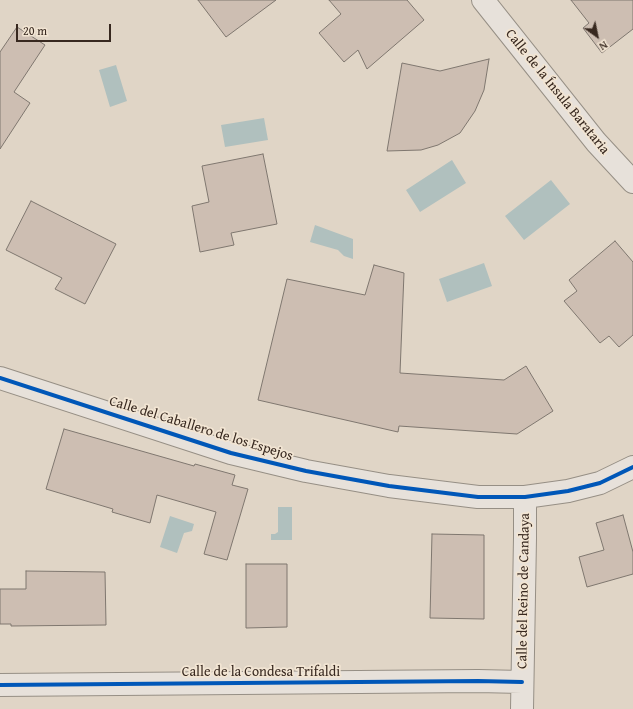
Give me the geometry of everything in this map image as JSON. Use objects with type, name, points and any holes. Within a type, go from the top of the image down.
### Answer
[{"type":"street","name":"Calle de la Ínsula Barataria","points":[[483,0],[596,142],[633,182]]},
{"type":"street","name":"Calle del Caballero de los Espejos","points":[[0,378],[231,452],[306,471],[389,486],[478,497],[525,497],[574,490],[600,482],[633,467]]},
{"type":"street","name":"Calle del Reino de Candaya","points":[[522,709],[525,497]]},
{"type":"street","name":"Calle de la Condesa Trifaldi","points":[[0,685],[478,681],[522,682]]},
{"type":"shaded area","points":[[116,65],[127,101],[110,107],[99,70]]},
{"type":"shaded area","points":[[264,118],[268,140],[225,147],[221,125]]},
{"type":"shaded area","points":[[452,160],[466,183],[420,212],[406,190]]},
{"type":"shaded area","points":[[551,180],[570,204],[524,240],[505,216]]},
{"type":"shaded area","points":[[315,225],[353,239],[353,259],[344,256],[338,250],[310,242]]},
{"type":"shaded area","points":[[484,263],[492,286],[447,302],[439,279]]},
{"type":"shaded area","points":[[278,507],[292,507],[292,540],[271,540],[271,534],[278,532]]},
{"type":"shaded area","points":[[170,516],[194,524],[192,531],[184,533],[177,553],[160,547]]},
{"type":"building","points":[[198,0],[276,0],[226,37]]},
{"type":"building","points":[[329,0],[407,0],[424,20],[367,69],[358,50],[344,62],[319,33],[341,14]]},
{"type":"building","points":[[571,0],[633,0],[633,29],[602,53],[583,28],[589,23]]},
{"type":"building","points":[[17,27],[45,45],[14,92],[30,103],[0,149],[0,52]]},
{"type":"building","points":[[489,59],[484,90],[475,111],[460,133],[438,145],[421,150],[387,151],[402,63],[440,71]]},
{"type":"building","points":[[263,154],[277,224],[231,233],[234,245],[200,252],[192,206],[209,202],[202,166]]},
{"type":"building","points":[[31,201],[116,244],[85,304],[55,289],[62,278],[6,250]]},
{"type":"building","points":[[615,241],[633,262],[633,335],[619,347],[609,336],[600,343],[564,301],[577,291],[569,280]]},
{"type":"building","points":[[374,265],[404,273],[400,373],[504,380],[526,366],[553,411],[517,434],[399,426],[398,432],[258,400],[287,279],[365,295]]},
{"type":"building","points":[[64,429],[194,466],[195,464],[235,475],[232,485],[248,489],[227,560],[204,554],[216,512],[157,495],[150,523],[112,512],[113,509],[46,489]]},
{"type":"building","points":[[623,515],[633,552],[633,574],[587,587],[579,557],[604,550],[596,523]]},
{"type":"building","points":[[432,534],[484,535],[484,619],[430,618]]},
{"type":"building","points":[[246,564],[287,564],[287,627],[246,628]]},
{"type":"building","points":[[26,571],[105,572],[106,625],[11,626],[11,624],[0,624],[0,589],[26,589]]},
{"type":"cycle path","points":[[0,378],[231,453],[306,471],[389,486],[478,497],[525,497],[568,491],[600,483],[633,467]]},
{"type":"cycle path","points":[[0,685],[478,681],[522,682]]}]
